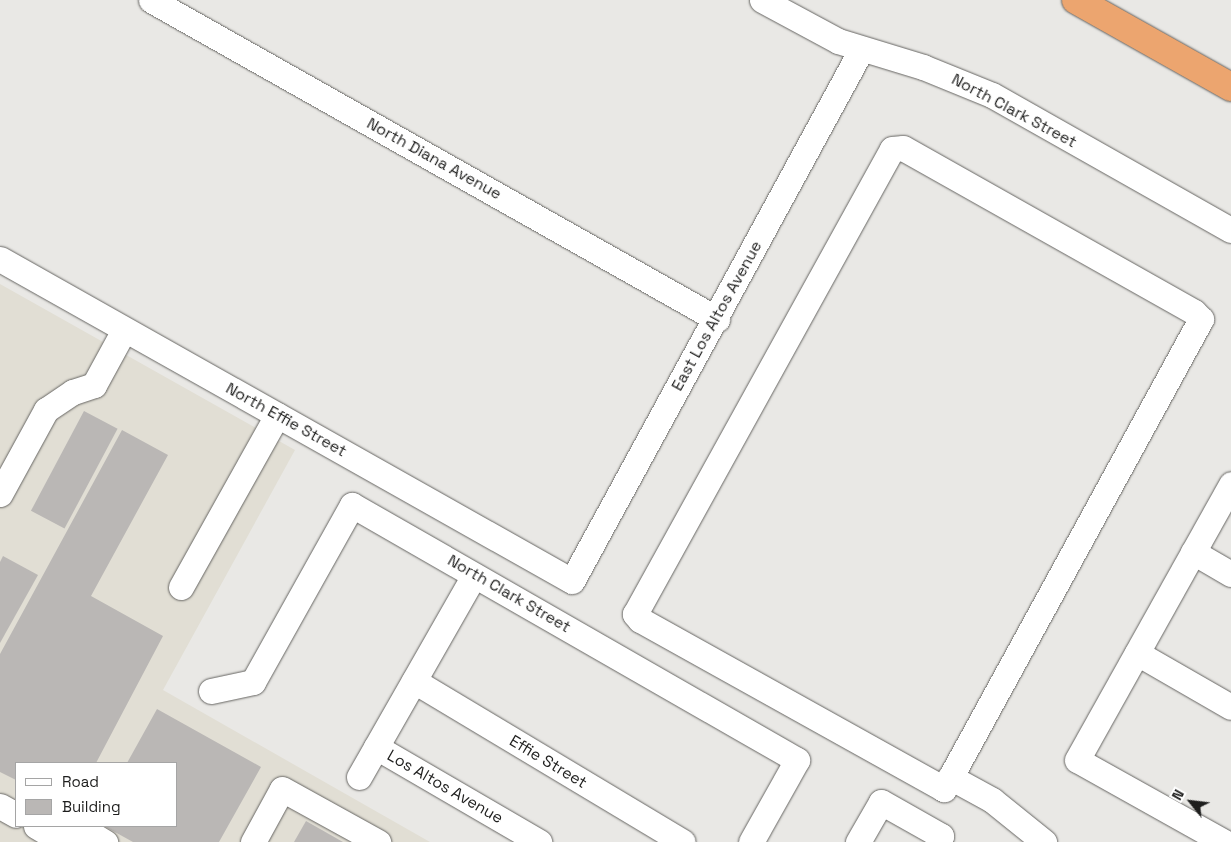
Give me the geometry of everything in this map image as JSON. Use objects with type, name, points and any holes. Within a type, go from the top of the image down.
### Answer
[{"type":"highway","points":[[1076,0],[1231,88]]},
{"type":"street","name":"North Diana Avenue","points":[[151,0],[717,319]]},
{"type":"street","name":"North Clark Street","points":[[762,0],[815,30],[861,50],[894,57],[959,80],[1231,230]]},
{"type":"street","name":"East Los Altos Avenue","points":[[572,581],[717,319],[861,50]]},
{"type":"street","points":[[903,148],[1194,312],[1201,319],[950,777],[944,789],[640,620],[635,614],[892,149],[903,148]]},
{"type":"street","name":"North Effie Street","points":[[0,260],[572,581]]},
{"type":"street","points":[[0,494],[46,410],[73,392],[94,385],[124,330]]},
{"type":"street","points":[[181,587],[276,415]]},
{"type":"street","points":[[1224,842],[1077,760],[1231,484]]},
{"type":"street","name":"North Clark Street","points":[[211,691],[253,682],[352,505],[797,760],[751,842]]},
{"type":"street","points":[[1193,552],[1231,574]]},
{"type":"street","points":[[359,777],[474,575]]},
{"type":"street","points":[[1137,654],[1231,707]]},
{"type":"street","name":"Effie Street","points":[[414,681],[683,842]]},
{"type":"street","name":"Los Altos Avenue","points":[[376,747],[540,842]]},
{"type":"street","points":[[950,777],[992,800],[1044,842]]},
{"type":"street","points":[[253,842],[282,789],[378,842]]},
{"type":"street","points":[[858,842],[881,802],[941,836],[938,842]]},
{"type":"street","points":[[0,806],[15,814]]},
{"type":"street","points":[[38,827],[57,840],[83,829],[105,842]]},
{"type":"shaded area","points":[[0,284],[295,450],[163,690],[430,842],[0,842]]},
{"type":"building","points":[[84,411],[118,429],[65,529],[31,511]]},
{"type":"building","points":[[122,430],[168,455],[91,596],[163,636],[97,762],[15,762],[15,780],[0,772],[0,654]]},
{"type":"building","points":[[3,556],[38,575],[0,643],[0,562]]},
{"type":"building","points":[[157,709],[261,767],[219,842],[133,842],[106,827],[178,827],[178,762],[128,762]]},
{"type":"building","points":[[306,821],[343,842],[294,842]]}]
